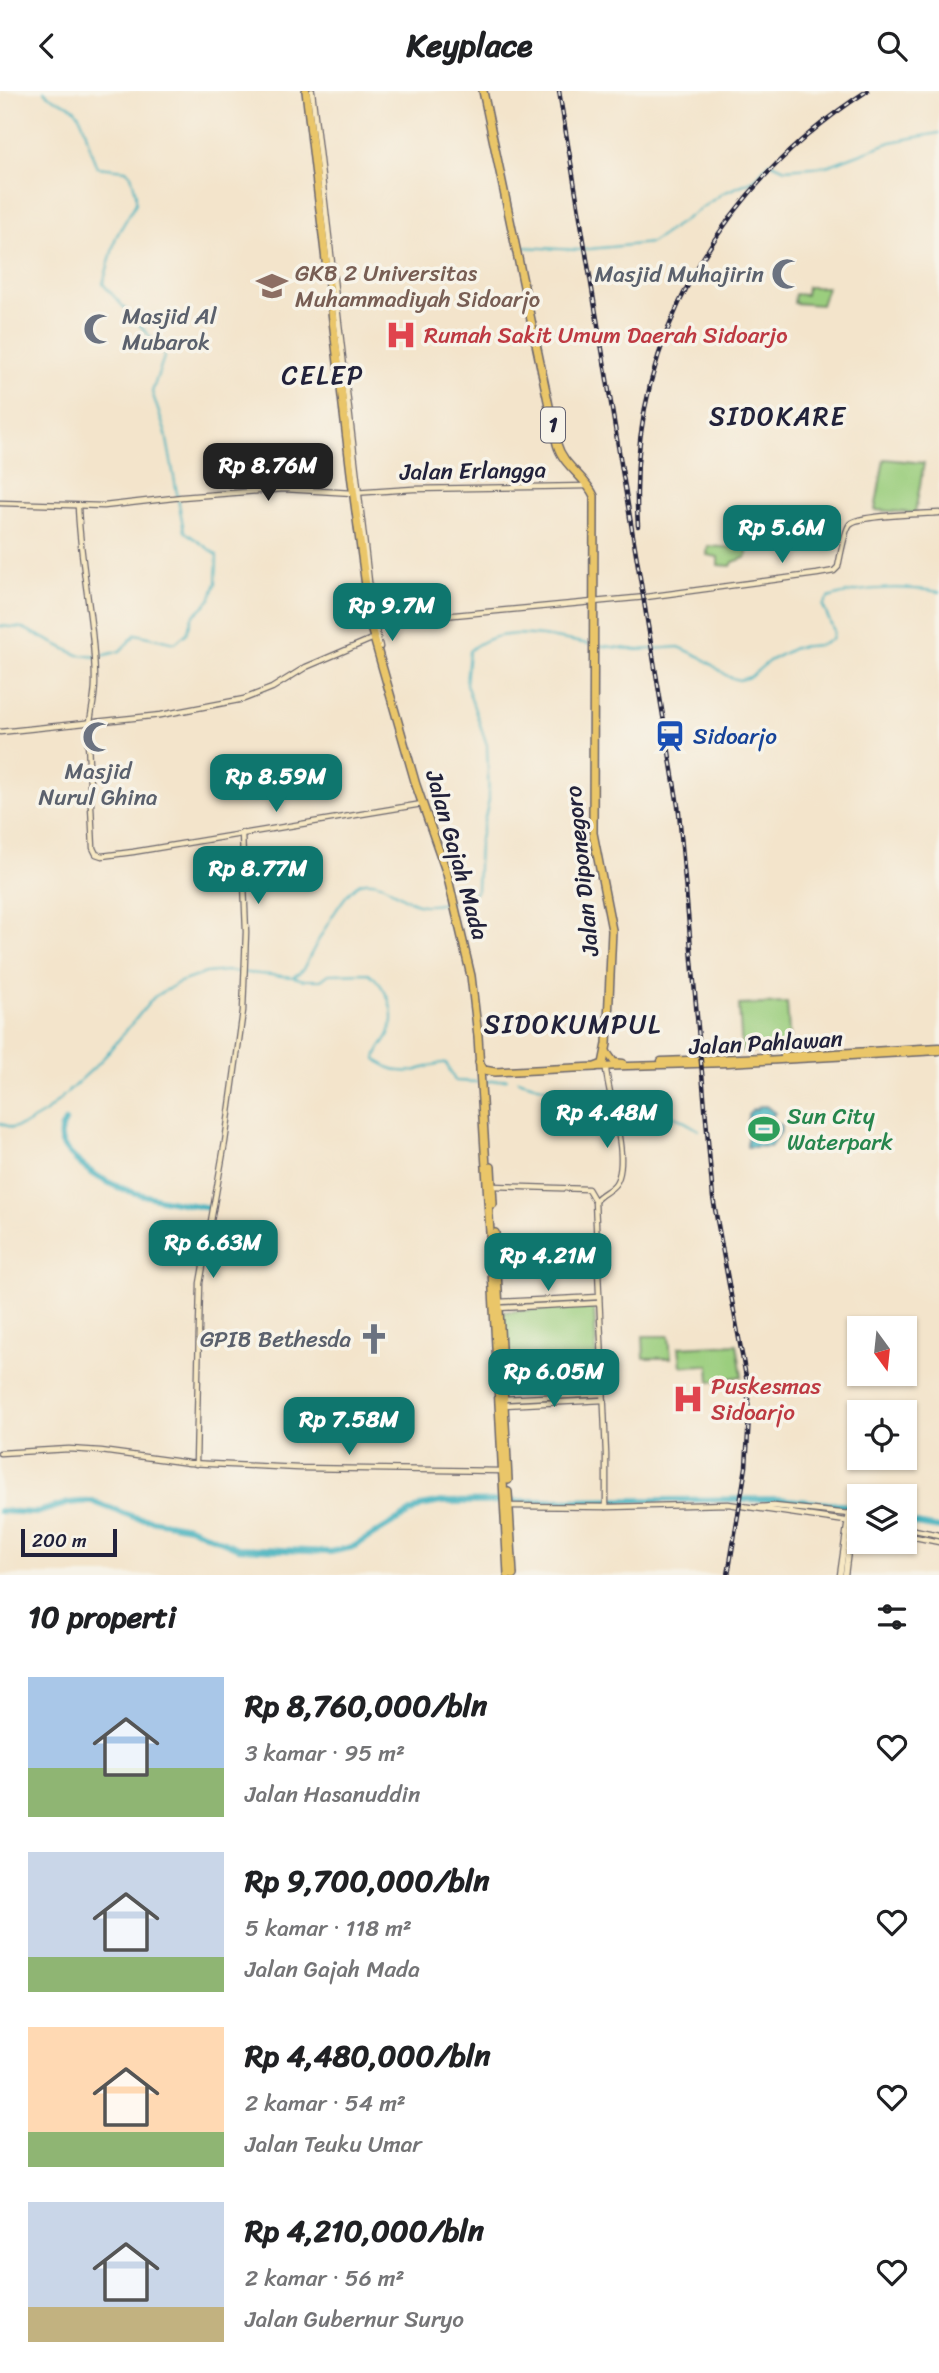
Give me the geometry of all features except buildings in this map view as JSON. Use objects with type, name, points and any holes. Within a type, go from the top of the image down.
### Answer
[{"type":"highway","name":"Jalan Gajah Mada","points":[[306,91],[374,638],[456,908],[471,976],[481,1083]]},
{"type":"highway","name":"1","points":[[483,91],[557,444],[562,458],[588,486]]},
{"type":"highway","name":"Jalan Diponegoro","points":[[588,486],[595,504],[593,833],[612,930],[607,1052]]},
{"type":"highway","points":[[510,1575],[502,1401],[481,1083],[492,1074],[596,1067],[603,1064],[607,1052]]},
{"type":"highway","points":[[479,1061],[484,1070],[492,1074]]},
{"type":"highway","points":[[481,1083],[492,1186],[496,1305]]},
{"type":"highway","points":[[502,1401],[502,1471],[506,1501]]},
{"type":"main road","points":[[312,91],[327,245]]},
{"type":"main road","name":"Jalan Erlangga","points":[[0,503],[126,505],[182,496],[284,489],[355,493],[414,489],[588,486]]},
{"type":"main road","name":"Jalan Gajah Mada","points":[[355,493],[373,613],[380,622],[376,629],[383,663]]},
{"type":"main road","points":[[78,506],[94,657],[95,684],[88,742],[93,848],[96,854],[102,856],[222,838],[423,804]]},
{"type":"main road","points":[[380,622],[594,602],[834,571],[838,566],[848,527],[853,522],[870,518],[939,513]]},
{"type":"main road","points":[[0,731],[161,715],[244,699],[272,688],[306,667],[374,638]]},
{"type":"main road","points":[[196,1464],[200,1283],[243,1011],[246,969],[242,833]]},
{"type":"main road","name":"Jalan Pahlawan","points":[[596,1067],[606,1069],[939,1049]]},
{"type":"main road","points":[[607,1052],[614,1062],[619,1063]]},
{"type":"main road","name":"Jalan Pahlawan","points":[[619,1063],[892,1052]]},
{"type":"main road","points":[[595,1201],[617,1182],[620,1164],[618,1131],[606,1069],[619,1063]]},
{"type":"main road","points":[[492,1186],[607,1191]]},
{"type":"main road","points":[[588,1189],[595,1201],[606,1501]]},
{"type":"main road","points":[[496,1305],[599,1300]]},
{"type":"main road","points":[[502,1401],[603,1397]]},
{"type":"main road","points":[[0,1453],[69,1449],[196,1464],[502,1471]]},
{"type":"main road","points":[[506,1501],[707,1503],[847,1520]]},
{"type":"main road","points":[[774,1509],[847,1514]]},
{"type":"main road","points":[[917,1530],[939,1535]]},
{"type":"main road","points":[[917,1537],[939,1542]]},
{"type":"main road","points":[[842,1575],[847,1541]]},
{"type":"green space","points":[[807,287],[827,287],[821,305],[794,303],[795,294],[806,295]]},
{"type":"green space","points":[[884,459],[924,463],[915,513],[875,510]]},
{"type":"green space","points":[[708,546],[747,549],[747,557],[733,562],[731,566],[718,565],[718,557],[707,555]]},
{"type":"green space","points":[[787,1003],[790,1048],[742,1052],[739,1005]]},
{"type":"green space","points":[[594,1305],[598,1386],[595,1392],[507,1394],[502,1312]]},
{"type":"green space","points":[[643,1336],[669,1336],[671,1358],[644,1358]]},
{"type":"green space","points":[[737,1344],[742,1376],[710,1382],[709,1365],[681,1366],[679,1347]]},
{"type":"water","name":"Sun City Waterpark","points":[[760,1106],[766,1106],[775,1113],[772,1116],[774,1123],[781,1125],[781,1132],[770,1147],[747,1147],[748,1114]]},
{"type":"waterway","points":[[0,626],[23,628],[78,655],[98,657],[120,651],[136,634],[175,643],[187,633],[192,617],[210,600],[216,583],[217,555],[184,531],[166,434],[152,392],[164,357],[163,351],[103,284],[116,237],[136,203],[131,175],[126,170],[97,167],[84,125],[77,112],[44,91]]},
{"type":"waterway","points":[[522,247],[579,250],[651,243],[723,193],[754,180],[770,162],[785,169],[827,166],[891,142],[939,133]]},
{"type":"waterway","points":[[595,645],[638,650],[679,647],[701,657],[729,677],[739,680],[750,677],[769,661],[796,647],[819,645],[832,639],[834,631],[823,606],[828,598],[883,589],[939,592]]},
{"type":"waterway","points":[[457,901],[471,898],[477,890],[479,843],[489,800],[487,745],[466,684],[469,651],[482,642],[511,634],[589,644]]},
{"type":"waterway","points":[[0,1123],[12,1128],[24,1125],[45,1113],[100,1062],[154,997],[180,982],[206,973],[226,971],[293,977],[302,971],[345,897],[361,883],[382,884],[417,904],[451,902]]},
{"type":"waterway","points":[[293,977],[321,980],[329,974],[369,973],[385,992],[392,1017],[389,1034],[376,1059],[387,1067],[405,1072],[446,1063],[455,1081],[478,1082]]},
{"type":"waterway","points":[[484,1082],[507,1079]]},
{"type":"waterway","points":[[518,1080],[569,1092],[624,1093],[699,1130]]},
{"type":"waterway","points":[[65,1122],[61,1133],[64,1147],[89,1171],[105,1181],[138,1194],[209,1208]]},
{"type":"waterway","points":[[0,1511],[35,1513],[69,1503],[91,1501],[134,1517],[189,1527],[238,1548],[330,1552],[353,1547],[421,1506],[441,1502],[778,1499],[847,1506]]},
{"type":"waterway","points":[[917,1524],[939,1528]]},
{"type":"railway","points":[[559,91],[679,812],[713,1198],[747,1382],[749,1416],[746,1467],[728,1575]]},
{"type":"railway","points":[[638,526],[638,460],[648,396],[666,335],[692,277],[726,223],[767,174],[814,130],[867,91]]},
{"type":"place","name":"Masjid Muhajirin","points":[[787,274]]},
{"type":"place","name":"GKB 2 Universitas Muhammadiyah Sidoarjo","points":[[272,286]]},
{"type":"place","name":"Masjid Al Mubarok","points":[[99,329]]},
{"type":"place","name":"Rumah Sakit Umum Daerah Sidoarjo","points":[[401,335]]},
{"type":"place","name":"Sidoarjo","points":[[670,736]]},
{"type":"place","name":"Masjid Nurul Ghina","points":[[98,737]]},
{"type":"place","name":"Sun City Waterpark","points":[[764,1129]]},
{"type":"place","name":"GPIB Bethesda","points":[[374,1339]]},
{"type":"place","name":"Puskesmas Sidoarjo","points":[[688,1399]]},
{"type":"district","name":"CELEP","points":[[323,375]]},
{"type":"district","name":"SIDOKARE","points":[[778,416]]},
{"type":"district","name":"SIDOKUMPUL","points":[[573,1024]]}]
